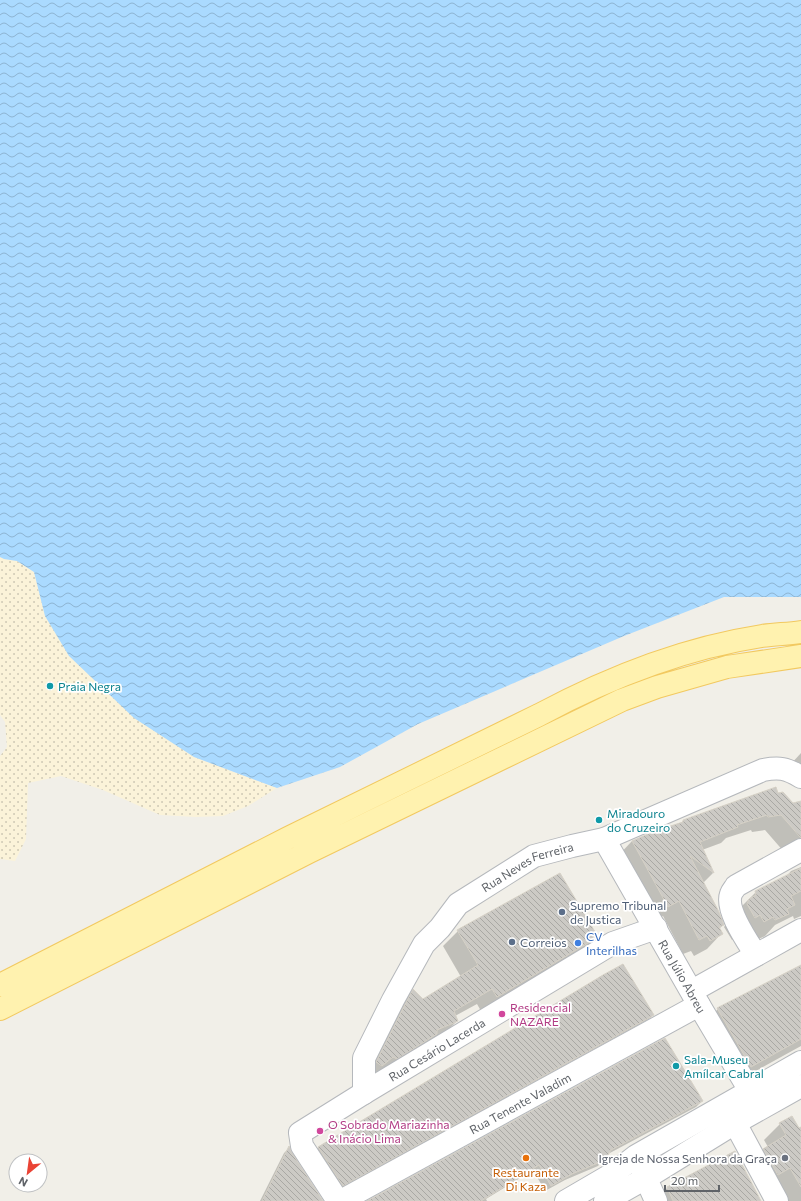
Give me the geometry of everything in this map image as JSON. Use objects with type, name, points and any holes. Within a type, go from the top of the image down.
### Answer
[{"type":"main road","points":[[0,984],[578,694],[671,658],[762,636],[801,632]]},
{"type":"main road","points":[[0,1009],[309,852],[622,700],[657,687],[726,667],[801,656]]},
{"type":"street","name":"Rua Neves Ferreira","points":[[364,1093],[364,1058],[392,1000],[424,944],[440,928],[458,904],[534,856],[572,846],[604,840],[763,770],[775,768],[785,769],[801,777]]},
{"type":"street","name":"Rua Júlio Abreu","points":[[604,840],[696,998],[742,1096]]},
{"type":"street","points":[[756,955],[738,926],[730,904],[731,894],[736,886],[801,850]]},
{"type":"street","name":"Rua Cesário Lacerda","points":[[338,1201],[302,1146],[300,1133],[613,943],[656,928]]},
{"type":"street","name":"Rua Tenente Valadim","points":[[342,1201],[696,998],[756,955],[801,930]]},
{"type":"street","points":[[566,1201],[614,1173],[636,1156],[801,1062]]},
{"type":"street","points":[[605,1201],[646,1178],[735,1123],[801,1086]]},
{"type":"street","points":[[742,1096],[735,1123],[777,1201]]},
{"type":"street","points":[[636,1156],[656,1201]]},
{"type":"sand","name":"Praia Negra","points":[[0,557],[17,561],[34,572],[45,616],[194,757],[277,788],[248,806],[223,816],[196,817],[160,815],[103,790],[61,776],[28,783],[26,839],[15,861],[0,859],[0,756],[7,747],[5,722],[0,715]]},
{"type":"water","points":[[0,0],[801,0],[801,597],[724,597],[624,636],[418,724],[340,767],[277,788],[194,757],[134,718],[69,656],[45,616],[34,572],[17,561],[0,557]]},
{"type":"building","points":[[776,787],[778,793],[783,792],[793,803],[801,801],[801,838],[781,815],[768,817],[767,815],[737,825],[738,827],[700,842],[714,873],[690,856],[719,912],[724,925],[719,927],[723,934],[710,941],[707,936],[699,940],[679,901],[668,907],[632,841],[655,831],[683,822],[683,820]]},
{"type":"building","points":[[801,868],[801,891],[791,896],[795,905],[787,909],[789,914],[775,920],[773,917],[764,922],[760,915],[755,918],[747,904],[749,899],[756,895],[755,891]]},
{"type":"building","points":[[560,873],[598,937],[497,997],[492,989],[454,1011],[458,1021],[437,1030],[437,1034],[397,1059],[393,1057],[382,1066],[376,1062],[413,989],[423,999],[478,965],[457,930]]},
{"type":"building","points":[[623,964],[654,1015],[343,1186],[318,1147]]},
{"type":"building","points":[[801,965],[801,1039],[751,1067],[717,1008]]},
{"type":"building","points":[[665,1038],[703,1101],[611,1150],[605,1160],[572,1174],[551,1186],[539,1165],[481,1201],[367,1201]]},
{"type":"building","name":"Igreja de Nossa Senhora da Graça","points":[[792,1116],[799,1128],[801,1127],[801,1187],[790,1168],[778,1175],[763,1149],[786,1135],[779,1123]]},
{"type":"building","points":[[289,1146],[292,1153],[323,1201],[262,1201]]},
{"type":"building","points":[[735,1151],[761,1201],[673,1201],[667,1187]]},
{"type":"place","name":"Praia Negra","points":[[50,686]]},
{"type":"place","name":"Miradouro do Cruzeiro","points":[[599,820]]},
{"type":"place","name":"Supremo Tribunal de Justica","points":[[562,912]]},
{"type":"place","name":"Correios","points":[[512,942]]},
{"type":"place","name":"CV Interilhas","points":[[578,943]]},
{"type":"place","name":"Residencial NAZARE","points":[[502,1014]]},
{"type":"place","name":"Sala-Museu Amílcar Cabral","points":[[676,1066]]},
{"type":"place","name":"O Sobrado Mariazinha & Inácio Lima","points":[[320,1131]]},
{"type":"place","name":"Restaurante Di Kaza","points":[[526,1158]]},
{"type":"place","name":"Igreja de Nossa Senhora da Graça","points":[[785,1158]]}]
